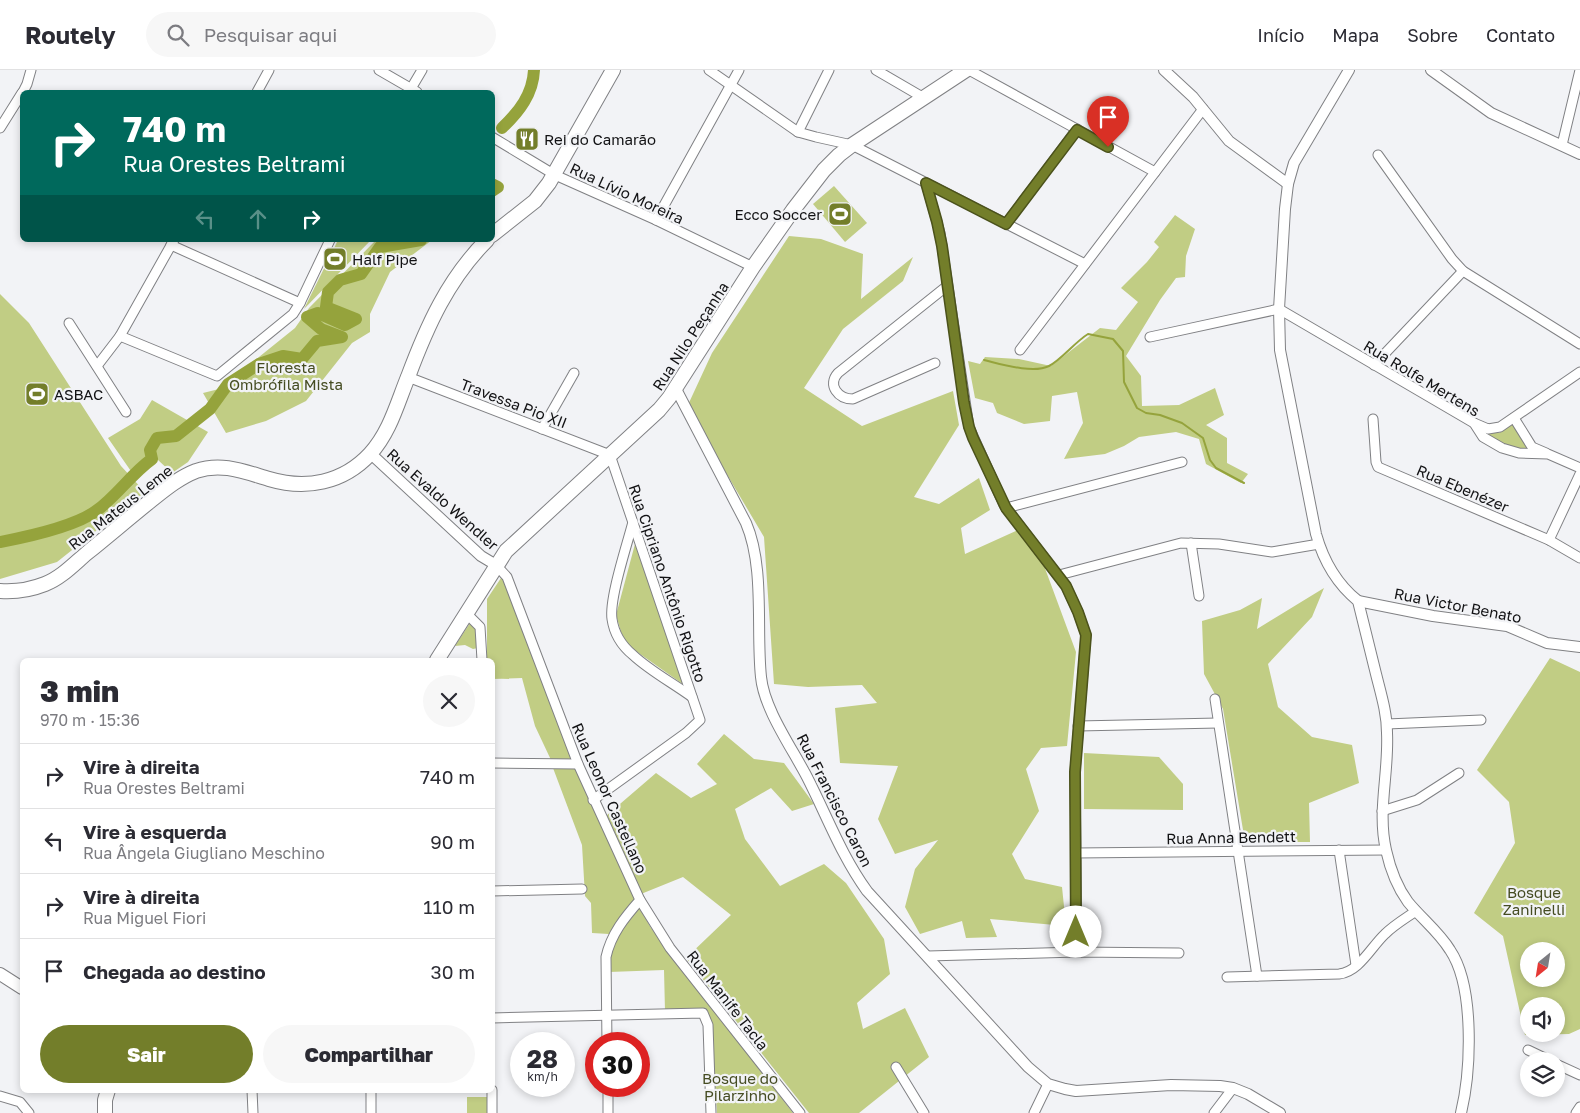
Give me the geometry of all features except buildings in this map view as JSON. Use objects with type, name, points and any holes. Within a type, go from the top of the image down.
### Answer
[{"type":"main road","points":[[495,233],[535,201],[555,175],[613,70]]},
{"type":"main road","name":"Rua Nilo Peçanha","points":[[438,658],[509,547],[659,410],[676,389],[753,267],[792,210],[832,161],[852,145],[967,70]]},
{"type":"main road","name":"Rua Mateus Leme","points":[[0,592],[33,588],[58,577],[163,491],[184,476],[196,471],[231,468],[280,482],[309,485],[334,479],[346,473],[370,454],[388,430],[425,332],[441,300],[460,271],[485,242]]},
{"type":"main road","points":[[0,974],[20,987]]},
{"type":"main road","points":[[105,1113],[107,1093]]},
{"type":"street","points":[[24,90],[31,70]]},
{"type":"street","points":[[258,90],[269,70]]},
{"type":"street","points":[[379,70],[410,90]]},
{"type":"street","points":[[412,90],[422,70]]},
{"type":"street","points":[[709,70],[798,132],[852,145],[1085,264]]},
{"type":"street","points":[[656,220],[739,70]]},
{"type":"street","points":[[798,132],[829,70]]},
{"type":"street","points":[[876,70],[924,98]]},
{"type":"street","points":[[967,70],[1155,172]]},
{"type":"street","points":[[1164,70],[1186,90],[1233,145],[1288,184]]},
{"type":"street","points":[[1349,70],[1294,163],[1288,184],[1279,309],[1279,338],[1311,514],[1319,544],[1330,568],[1347,591],[1358,601],[1382,698],[1387,724],[1388,747],[1382,811],[1386,850],[1400,888],[1416,911],[1445,942],[1457,961],[1460,970],[1467,1009],[1469,1062],[1465,1098],[1461,1113]]},
{"type":"street","points":[[1433,70],[1491,113],[1580,154]]},
{"type":"street","points":[[1562,145],[1580,70]]},
{"type":"street","points":[[0,128],[20,98]]},
{"type":"street","points":[[1020,350],[1203,109]]},
{"type":"street","points":[[1006,224],[1077,130]]},
{"type":"street","name":"Rua Lívio Moreira","points":[[495,139],[555,175],[656,220],[753,267]]},
{"type":"street","points":[[1378,156],[1452,259],[1463,271],[1580,344]]},
{"type":"street","points":[[926,183],[940,233],[969,427],[1006,508],[1059,575],[1072,598],[1086,635],[1075,772],[1077,952]]},
{"type":"street","points":[[120,336],[217,376],[287,320],[300,304],[327,242]]},
{"type":"street","points":[[97,366],[120,336],[173,243],[300,304]]},
{"type":"street","points":[[1374,365],[1463,271]]},
{"type":"street","points":[[935,363],[853,400],[841,397],[834,388],[833,382],[838,373],[947,286]]},
{"type":"street","points":[[1150,337],[1279,309]]},
{"type":"street","name":"Rua Rolfe Mertens","points":[[1279,309],[1474,423],[1483,437],[1502,448],[1520,454],[1548,454],[1580,468]]},
{"type":"street","points":[[69,323],[126,412]]},
{"type":"street","points":[[1474,423],[1484,428],[1493,429],[1500,427],[1580,372]]},
{"type":"street","points":[[542,429],[574,373]]},
{"type":"street","name":"Travessa Pio XII","points":[[408,377],[610,455]]},
{"type":"street","name":"Rua Francisco Caron","points":[[676,389],[746,523],[753,542],[756,564],[761,678],[768,703],[807,776],[838,843],[857,876],[880,905],[1017,1056],[1048,1084],[1076,1091],[1185,1085],[1233,1088],[1252,1096],[1280,1113]]},
{"type":"street","points":[[1514,418],[1532,447],[1548,454]]},
{"type":"street","name":"Rua Ebenézer","points":[[1373,419],[1378,467],[1549,540],[1580,558]]},
{"type":"street","name":"Rua Evaldo Wendler","points":[[370,454],[481,556],[496,565]]},
{"type":"street","name":"Rua Cipriano Antônio Rigotto","points":[[593,800],[686,734],[700,720],[610,455]]},
{"type":"street","points":[[1006,508],[1182,462]]},
{"type":"street","points":[[1549,540],[1580,474]]},
{"type":"street","points":[[633,522],[612,601],[614,629],[620,640],[633,655],[693,697]]},
{"type":"street","points":[[1059,575],[1171,545],[1191,543],[1219,544],[1272,552],[1319,544]]},
{"type":"street","points":[[1191,543],[1200,596]]},
{"type":"street","name":"Rua Leonor Castellano","points":[[496,565],[507,577],[578,764],[640,900]]},
{"type":"street","name":"Rua Victor Benato","points":[[1358,601],[1434,616],[1507,626],[1547,643],[1580,647]]},
{"type":"street","points":[[466,614],[480,627],[482,658]]},
{"type":"street","points":[[1215,699],[1256,976]]},
{"type":"street","points":[[1387,724],[1480,720]]},
{"type":"street","points":[[1078,726],[1218,722]]},
{"type":"street","points":[[495,763],[578,764]]},
{"type":"street","points":[[1382,811],[1417,800],[1459,773]]},
{"type":"street","points":[[1339,850],[1356,965]]},
{"type":"street","name":"Rua Anna Bendett","points":[[1076,853],[1386,850]]},
{"type":"street","points":[[495,891],[582,889]]},
{"type":"street","points":[[607,1032],[605,967],[608,947],[619,925],[640,900]]},
{"type":"street","name":"Rua Manife Tacla","points":[[640,900],[670,948],[800,1113]]},
{"type":"street","points":[[1227,977],[1338,974],[1346,972],[1356,965],[1385,934],[1416,911]]},
{"type":"street","points":[[928,956],[1077,952],[1179,953]]},
{"type":"street","points":[[495,1018],[703,1013],[708,1026],[711,1113]]},
{"type":"street","points":[[1528,1050],[1532,1052]]},
{"type":"street","points":[[896,1067],[924,1113]]},
{"type":"street","points":[[1565,1068],[1580,1076]]},
{"type":"street","points":[[1034,1113],[1048,1084]]},
{"type":"street","points":[[1214,1113],[1233,1088]]},
{"type":"street","points":[[252,1093],[253,1113]]},
{"type":"street","points":[[371,1093],[371,1113]]},
{"type":"street","points":[[492,1093],[492,1113]]},
{"type":"street","points":[[0,1096],[20,1102],[29,1113]]},
{"type":"street","points":[[608,1097],[608,1113]]},
{"type":"street","points":[[1576,1113],[1580,1107]]},
{"type":"green space","name":"Ecco Soccer","points":[[834,186],[867,223],[845,242],[813,204]]},
{"type":"green space","points":[[1175,215],[1195,229],[1186,256],[1185,277],[1176,278],[1160,300],[1126,356],[1141,376],[1142,406],[1179,405],[1215,388],[1224,415],[1206,425],[1227,438],[1227,463],[1248,474],[1241,483],[1206,464],[1199,439],[1176,432],[1139,437],[1105,454],[1064,459],[1083,423],[1077,392],[1052,396],[1050,421],[1024,424],[997,413],[993,403],[975,398],[968,361],[980,364],[985,357],[1019,359],[1051,366],[1100,328],[1116,330],[1138,302],[1121,288],[1159,247],[1154,242]]},
{"type":"green space","points":[[789,236],[821,239],[863,254],[861,299],[913,257],[903,281],[843,329],[804,388],[862,426],[953,391],[959,425],[914,497],[939,504],[979,478],[990,510],[961,528],[965,554],[1020,529],[1043,563],[1076,652],[1067,746],[1041,748],[1026,769],[1039,811],[1012,854],[1025,879],[1062,887],[1066,926],[990,919],[997,937],[966,938],[962,921],[920,934],[905,907],[915,869],[938,840],[895,854],[878,819],[898,766],[840,763],[835,708],[877,703],[862,685],[808,687],[774,684],[764,537],[687,407],[712,353]]},
{"type":"green space","points":[[337,242],[369,242],[304,309]]},
{"type":"green space","name":"Floresta Ombrófila Mista","points":[[374,242],[429,242],[390,272],[370,314],[370,332],[352,343],[306,401],[266,421],[226,433],[203,393],[219,389],[295,328],[309,308]]},
{"type":"green space","name":"ASBAC","points":[[0,294],[29,323],[121,466],[145,492],[57,562],[0,579]]},
{"type":"green space","name":"Floresta Ombrófila Mista","points":[[152,400],[208,432],[188,462],[172,473],[158,460],[135,477],[108,438],[140,419]]},
{"type":"green space","points":[[1513,424],[1529,450],[1504,446],[1488,437],[1484,432],[1499,433]]},
{"type":"green space","points":[[635,544],[684,685],[633,649],[626,642],[621,632],[616,615]]},
{"type":"green space","points":[[503,575],[573,760],[551,760],[535,726],[522,678],[495,679],[495,658],[487,658],[487,599]]},
{"type":"green space","points":[[1324,588],[1312,617],[1268,664],[1278,707],[1312,737],[1352,745],[1359,783],[1309,803],[1310,842],[1245,842],[1223,709],[1204,674],[1202,621],[1240,610],[1262,598],[1257,629]]},
{"type":"green space","points":[[470,623],[476,630],[478,648],[473,649],[465,645],[455,646]]},
{"type":"green space","name":"Bosque Zaninelli","points":[[1550,658],[1580,672],[1580,1029],[1569,1034],[1565,1034],[1565,997],[1520,997],[1520,1012],[1503,936],[1474,913],[1515,843],[1509,802],[1477,770]]},
{"type":"green space","points":[[724,734],[754,759],[784,763],[814,804],[792,811],[771,788],[735,809],[745,839],[780,886],[824,864],[846,883],[884,939],[890,974],[857,1003],[863,1029],[905,1008],[929,1057],[859,1113],[809,1113],[686,958],[731,915],[683,877],[641,894],[606,816],[656,773],[691,798],[717,784],[697,764]]},
{"type":"green space","points":[[1084,753],[1159,757],[1183,784],[1183,810],[1084,809]]},
{"type":"green space","points":[[553,768],[575,768],[636,898],[609,934],[592,933],[591,903],[585,896],[582,845]]},
{"type":"green space","name":"Bosque do Pilarzinho","points":[[639,907],[651,928],[793,1113],[717,1113],[711,1026],[706,1011],[665,1011],[664,970],[609,972],[614,944],[627,922]]},
{"type":"green space","points":[[467,1097],[487,1097],[487,1113],[467,1113]]},
{"type":"waterway","points":[[502,128],[514,116],[528,95],[534,70]]},
{"type":"waterway","points":[[495,186],[498,187],[495,189]]},
{"type":"waterway","points":[[0,542],[63,526],[96,511],[152,459],[150,450],[157,438],[176,436],[210,409],[228,384],[259,364],[283,356],[302,359],[317,341],[342,337],[321,329],[307,317],[318,313],[345,325],[356,319],[326,307],[328,292],[340,280],[361,274],[380,247],[409,242]]},
{"type":"waterway","points":[[984,360],[1026,369],[1042,368],[1054,363],[1088,334],[1113,339],[1123,351],[1124,382],[1137,408],[1146,413],[1160,415],[1182,423],[1203,438],[1210,460],[1216,468],[1244,483]]},
{"type":"place","name":"Rei do Camarão","points":[[527,139]]},
{"type":"place","name":"Ecco Soccer","points":[[840,214]]},
{"type":"place","name":"Half Pipe","points":[[335,259]]},
{"type":"place","name":"ASBAC","points":[[37,394]]},
{"type":"route","points":[[1076,932],[1075,772],[1086,635],[1066,586],[1004,505],[969,427],[942,246],[926,183],[1006,224],[1077,130],[1108,147]]}]
